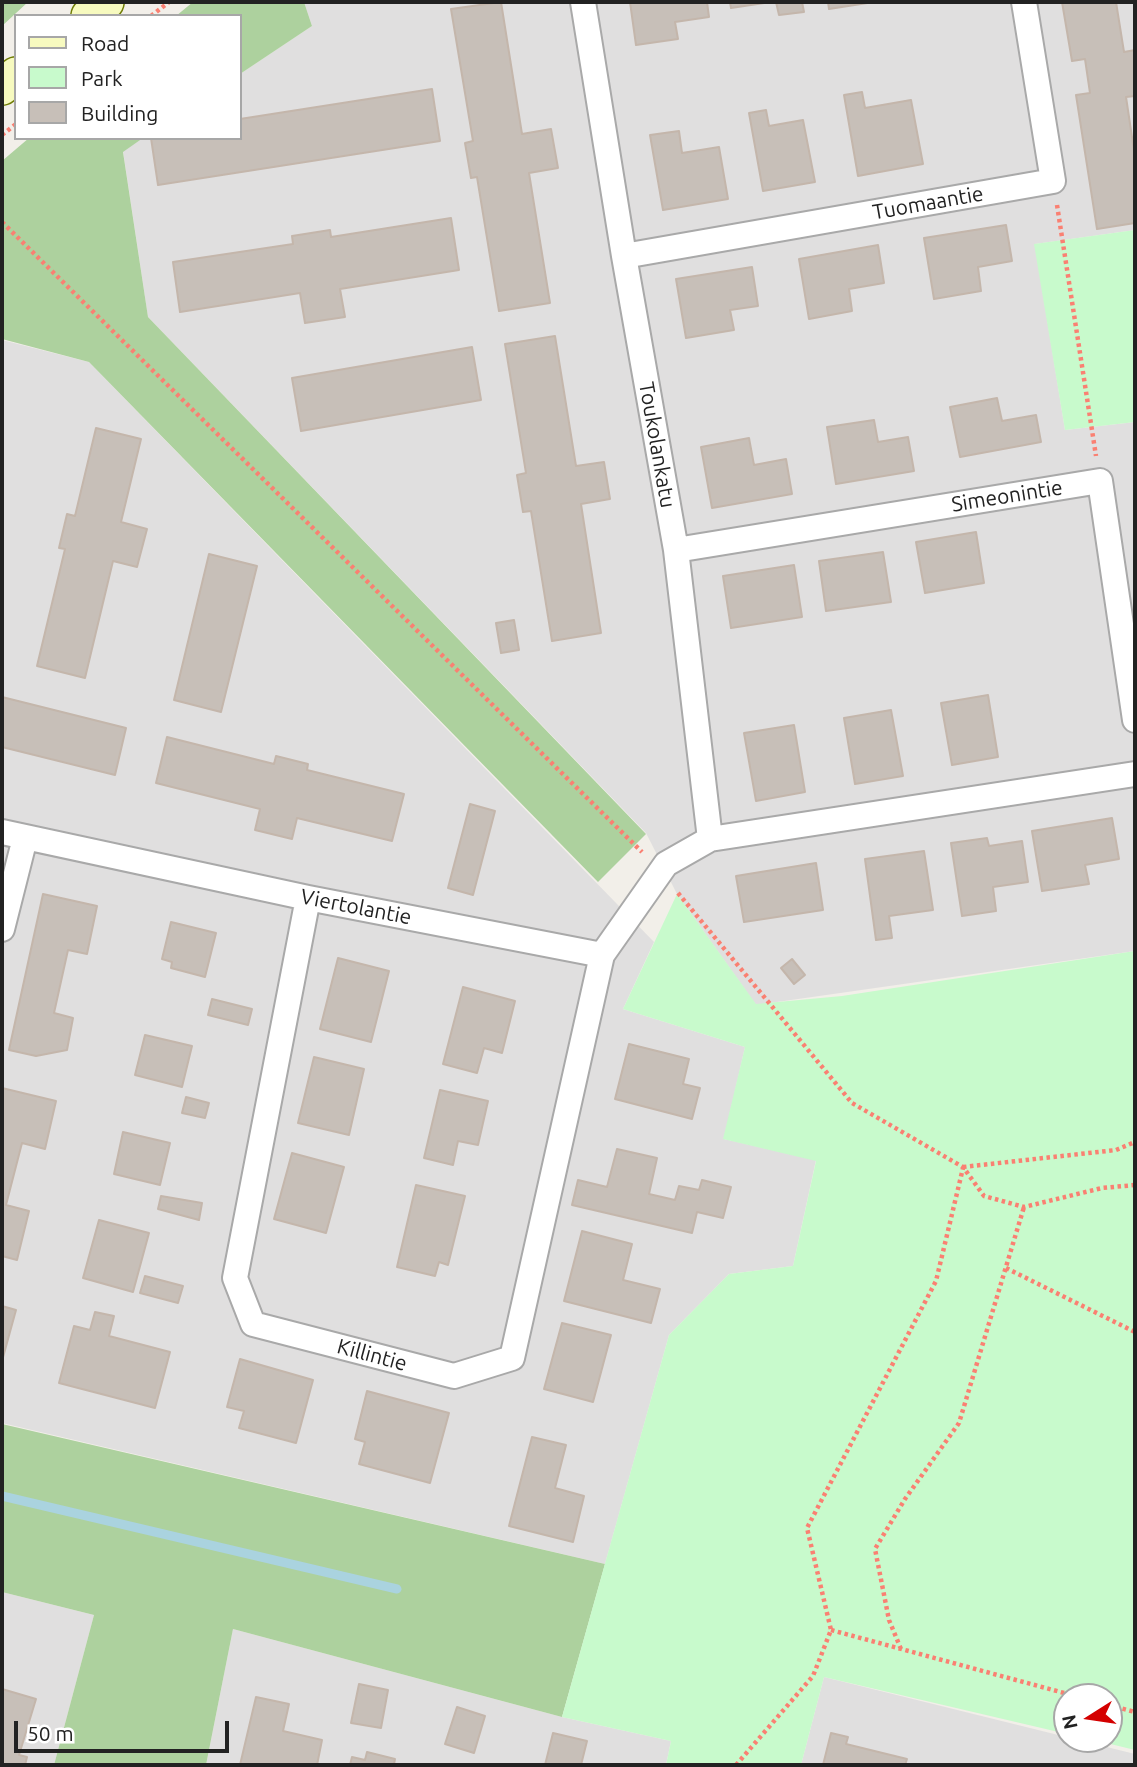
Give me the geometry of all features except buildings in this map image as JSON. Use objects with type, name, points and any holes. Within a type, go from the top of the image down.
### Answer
[{"type":"main road","points":[[91,14],[106,2]]},
{"type":"street","name":"Toukolankatu","points":[[583,2],[676,550],[710,839]]},
{"type":"street","points":[[1024,2],[1053,181]]},
{"type":"street","name":"Tuomaantie","points":[[624,256],[1053,181]]},
{"type":"street","points":[[1100,481],[1135,720]]},
{"type":"street","name":"Simeonintie","points":[[676,550],[1100,481]]},
{"type":"street","points":[[602,955],[663,868],[710,839],[1135,774]]},
{"type":"street","points":[[2,929],[13,835]]},
{"type":"street","name":"Viertolantie","points":[[13,835],[308,898],[602,955]]},
{"type":"street","name":"Killintie","points":[[308,898],[235,1278],[253,1324],[454,1376],[512,1358],[602,955]]},
{"type":"path","points":[[154,14],[169,2]]},
{"type":"path","points":[[1053,181],[1100,481]]},
{"type":"path","points":[[2,222],[663,868],[852,1103],[963,1167],[984,1196],[1024,1208],[1102,1188],[1135,1185]]},
{"type":"path","points":[[963,1167],[1116,1150],[1135,1142]]},
{"type":"path","points":[[736,1765],[813,1676],[831,1630],[807,1528],[936,1281],[963,1167]]},
{"type":"path","points":[[901,1649],[889,1620],[875,1549],[905,1499],[959,1423],[1024,1208]]},
{"type":"path","points":[[1006,1268],[1135,1332]]},
{"type":"path","points":[[831,1630],[1053,1690]]},
{"type":"shaded area","points":[[304,2],[1135,2],[1135,230],[1035,244],[1065,430],[1135,422],[1135,951],[756,1005],[677,894],[646,833],[148,317],[123,151],[140,140],[242,140],[242,73],[312,26]]},
{"type":"shaded area","points":[[2,340],[89,362],[654,942],[623,1009],[745,1047],[724,1139],[816,1160],[793,1266],[729,1274],[669,1335],[605,1564],[2,1423]]},
{"type":"shaded area","points":[[2,1592],[94,1615],[54,1765],[2,1765]]},
{"type":"shaded area","points":[[233,1629],[562,1717],[671,1741],[666,1765],[206,1765]]},
{"type":"shaded area","points":[[824,1677],[1053,1734],[1053,1753],[1123,1751],[1135,1754],[1135,1765],[801,1765]]},
{"type":"green space","points":[[2,2],[28,2],[14,14],[2,26]]},
{"type":"green space","points":[[193,2],[304,2],[312,26],[242,73],[242,14],[178,14]]},
{"type":"green space","points":[[27,140],[140,140],[123,152],[148,317],[646,834],[598,882],[89,362],[2,339],[2,161]]},
{"type":"green space","points":[[1135,230],[1135,422],[1065,430],[1034,244]]},
{"type":"green space","points":[[677,894],[756,1004],[842,996],[1135,951],[1135,1750],[1123,1747],[1123,1683],[1053,1683],[1053,1731],[824,1677],[801,1765],[666,1765],[671,1741],[562,1717],[669,1335],[729,1274],[793,1266],[816,1161],[723,1139],[745,1047],[623,1009]]},
{"type":"green space","points":[[2,1424],[605,1564],[562,1717],[233,1629],[206,1765],[54,1765],[94,1615],[2,1592]]},
{"type":"waterway","points":[[2,1496],[397,1589]]}]
